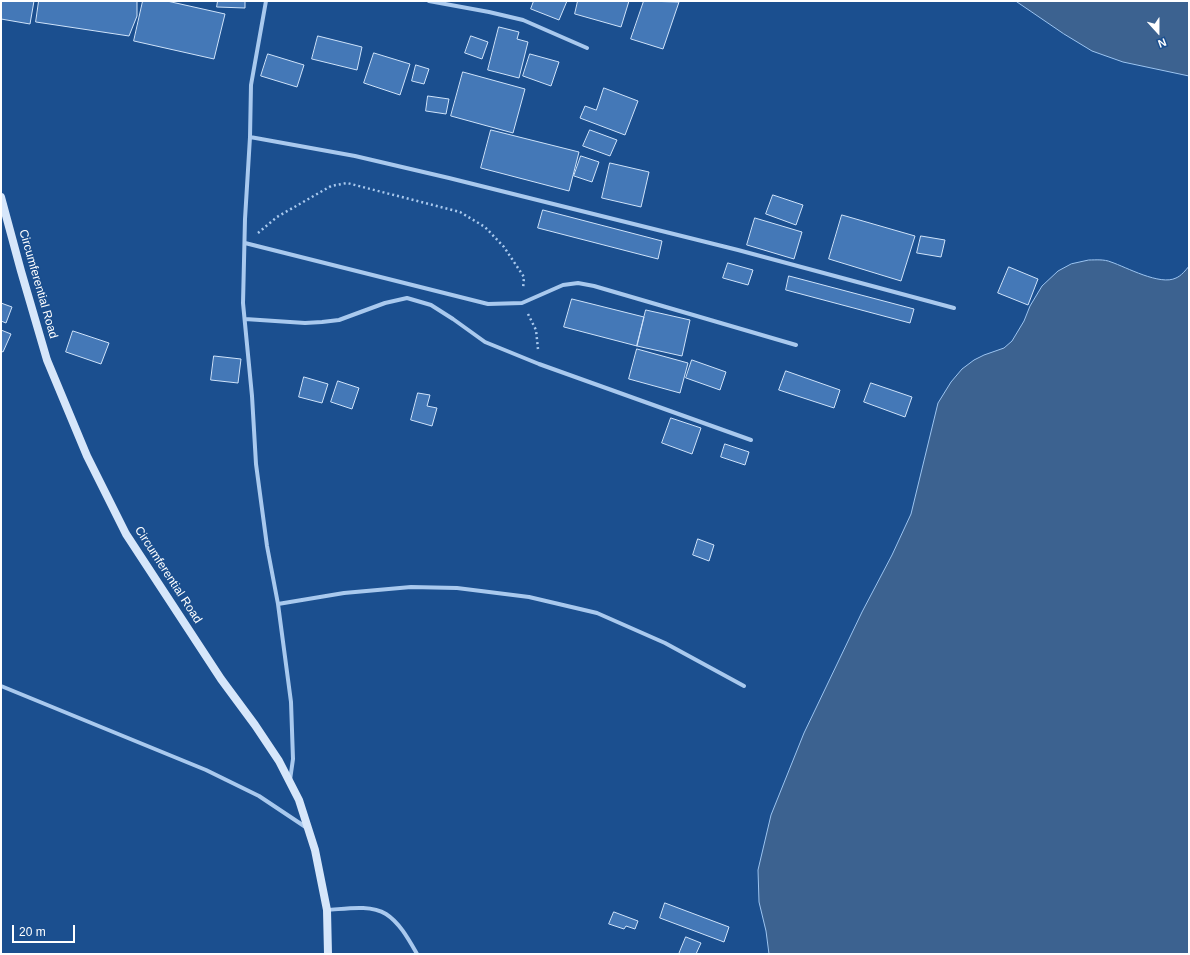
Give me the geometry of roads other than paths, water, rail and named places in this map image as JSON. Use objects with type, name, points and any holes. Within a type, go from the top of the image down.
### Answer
[{"type":"main road","name":"Circumferential Road","points":[[1,197],[47,360],[87,456],[126,534],[221,679],[279,761],[299,800],[315,850],[327,910],[328,954]]},
{"type":"street","points":[[266,1],[251,85],[243,303],[252,396],[256,464],[267,546],[278,604],[291,702],[293,759],[290,781]]},
{"type":"street","points":[[429,1],[523,20],[587,48]]},
{"type":"street","points":[[250,138],[355,156],[449,178],[738,250],[954,308]]},
{"type":"street","points":[[245,243],[488,304],[522,303],[563,285],[578,283],[594,286],[796,345]]},
{"type":"street","points":[[245,319],[305,323],[339,320],[385,302],[407,298],[431,305],[485,342],[539,364],[751,440]]},
{"type":"street","points":[[278,604],[344,593],[410,587],[457,588],[529,597],[597,613],[665,643],[744,686]]},
{"type":"street","points":[[1,686],[206,770],[259,796],[308,828]]},
{"type":"street","points":[[327,910],[363,908],[386,914],[396,923],[408,938],[417,954]]},
{"type":"water","points":[[1016,1],[1189,1],[1189,76],[1123,62],[1092,51]]},
{"type":"water","points":[[1089,260],[1108,261],[1143,275],[1161,280],[1176,278],[1189,266],[1189,954],[769,954],[766,931],[759,902],[758,870],[771,815],[804,733],[911,514],[938,403],[951,382],[962,369],[984,355],[1004,348],[1012,341],[1042,286],[1058,271],[1071,264]]}]
